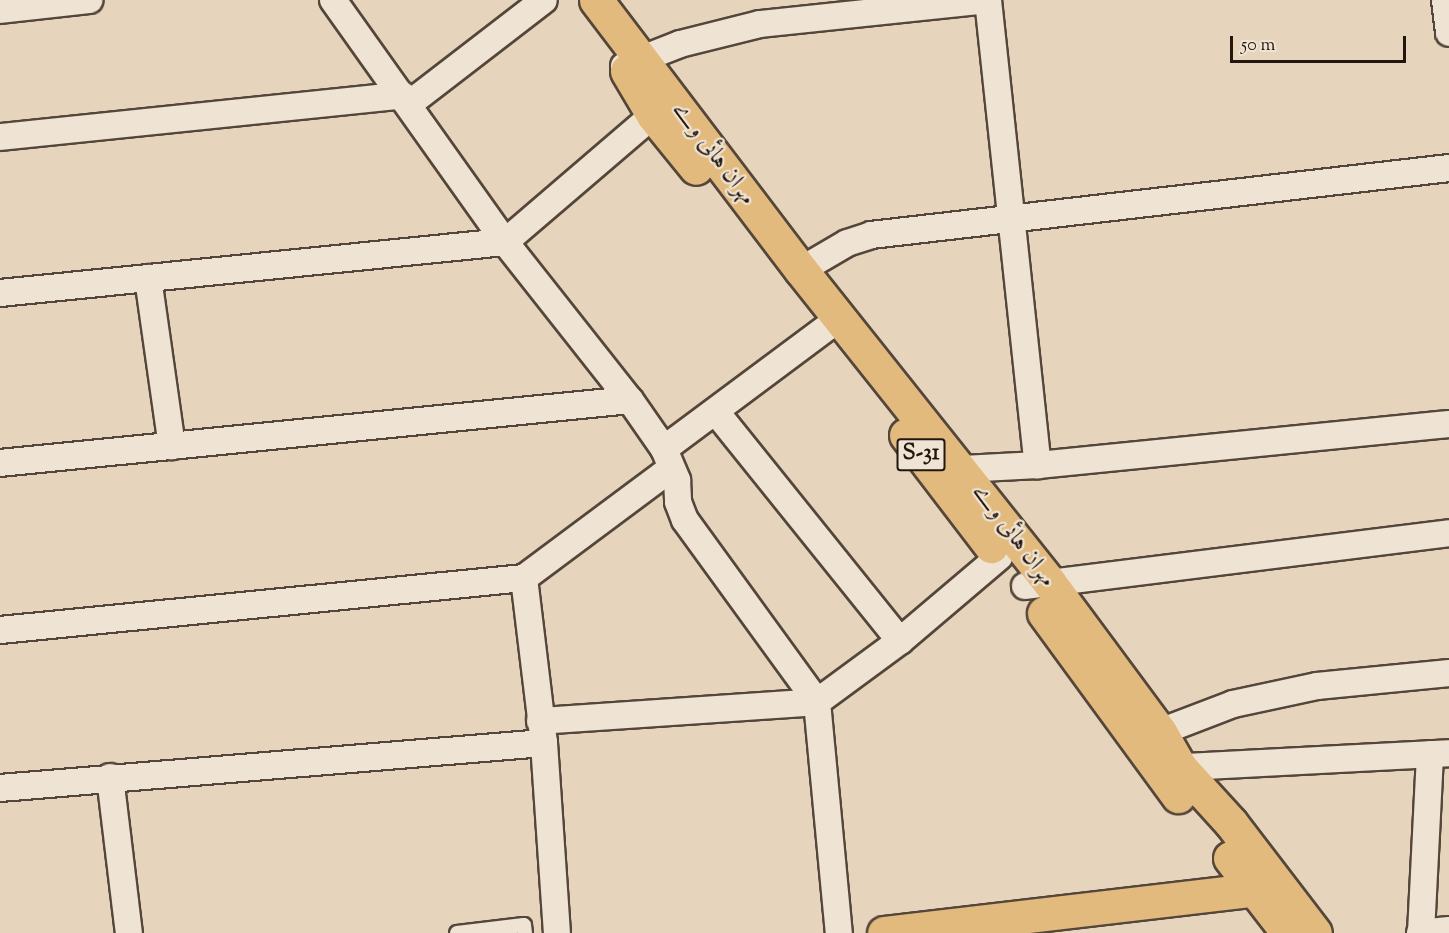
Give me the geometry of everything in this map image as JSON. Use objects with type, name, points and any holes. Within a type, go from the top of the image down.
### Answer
[{"type":"main road","name":"مہران ہائی وے","points":[[573,0],[632,63],[801,270],[947,469],[1037,584],[1160,732],[1168,768]]},
{"type":"main road","name":"مہران ہائی وے","points":[[596,0],[632,63],[653,115],[825,329],[947,469],[999,557],[1037,584],[1168,768],[1277,904],[1315,933]]},
{"type":"main road","points":[[891,933],[1277,904]]},
{"type":"main road","points":[[1081,933],[1277,904]]},
{"type":"street","points":[[0,10],[89,0]]},
{"type":"street","points":[[333,0],[406,99],[504,242],[630,400],[667,459],[677,480],[678,502],[685,520],[817,702],[839,933]]},
{"type":"street","points":[[0,137],[406,99],[544,0]]},
{"type":"street","points":[[632,63],[680,44],[759,24],[987,0],[1038,465]]},
{"type":"street","points":[[1445,0],[1449,33]]},
{"type":"street","points":[[0,293],[504,242],[653,115]]},
{"type":"street","points":[[801,270],[847,243],[871,235],[1449,168]]},
{"type":"street","points":[[148,278],[172,446]]},
{"type":"street","points":[[0,630],[524,578],[667,459],[716,412],[825,329]]},
{"type":"street","points":[[0,463],[630,400]]},
{"type":"street","points":[[716,412],[900,641]]},
{"type":"street","points":[[947,469],[1038,465],[1449,424]]},
{"type":"street","points":[[1037,584],[1449,533]]},
{"type":"street","points":[[0,788],[817,702],[900,641],[999,557]]},
{"type":"street","points":[[524,578],[542,732],[557,933]]},
{"type":"street","points":[[1160,732],[1233,704],[1306,688],[1449,673]]},
{"type":"street","points":[[1168,768],[1439,754],[1421,933],[1449,930]]},
{"type":"street","points":[[110,777],[129,933]]},
{"type":"lane","points":[[457,933],[524,925],[525,933]]}]
